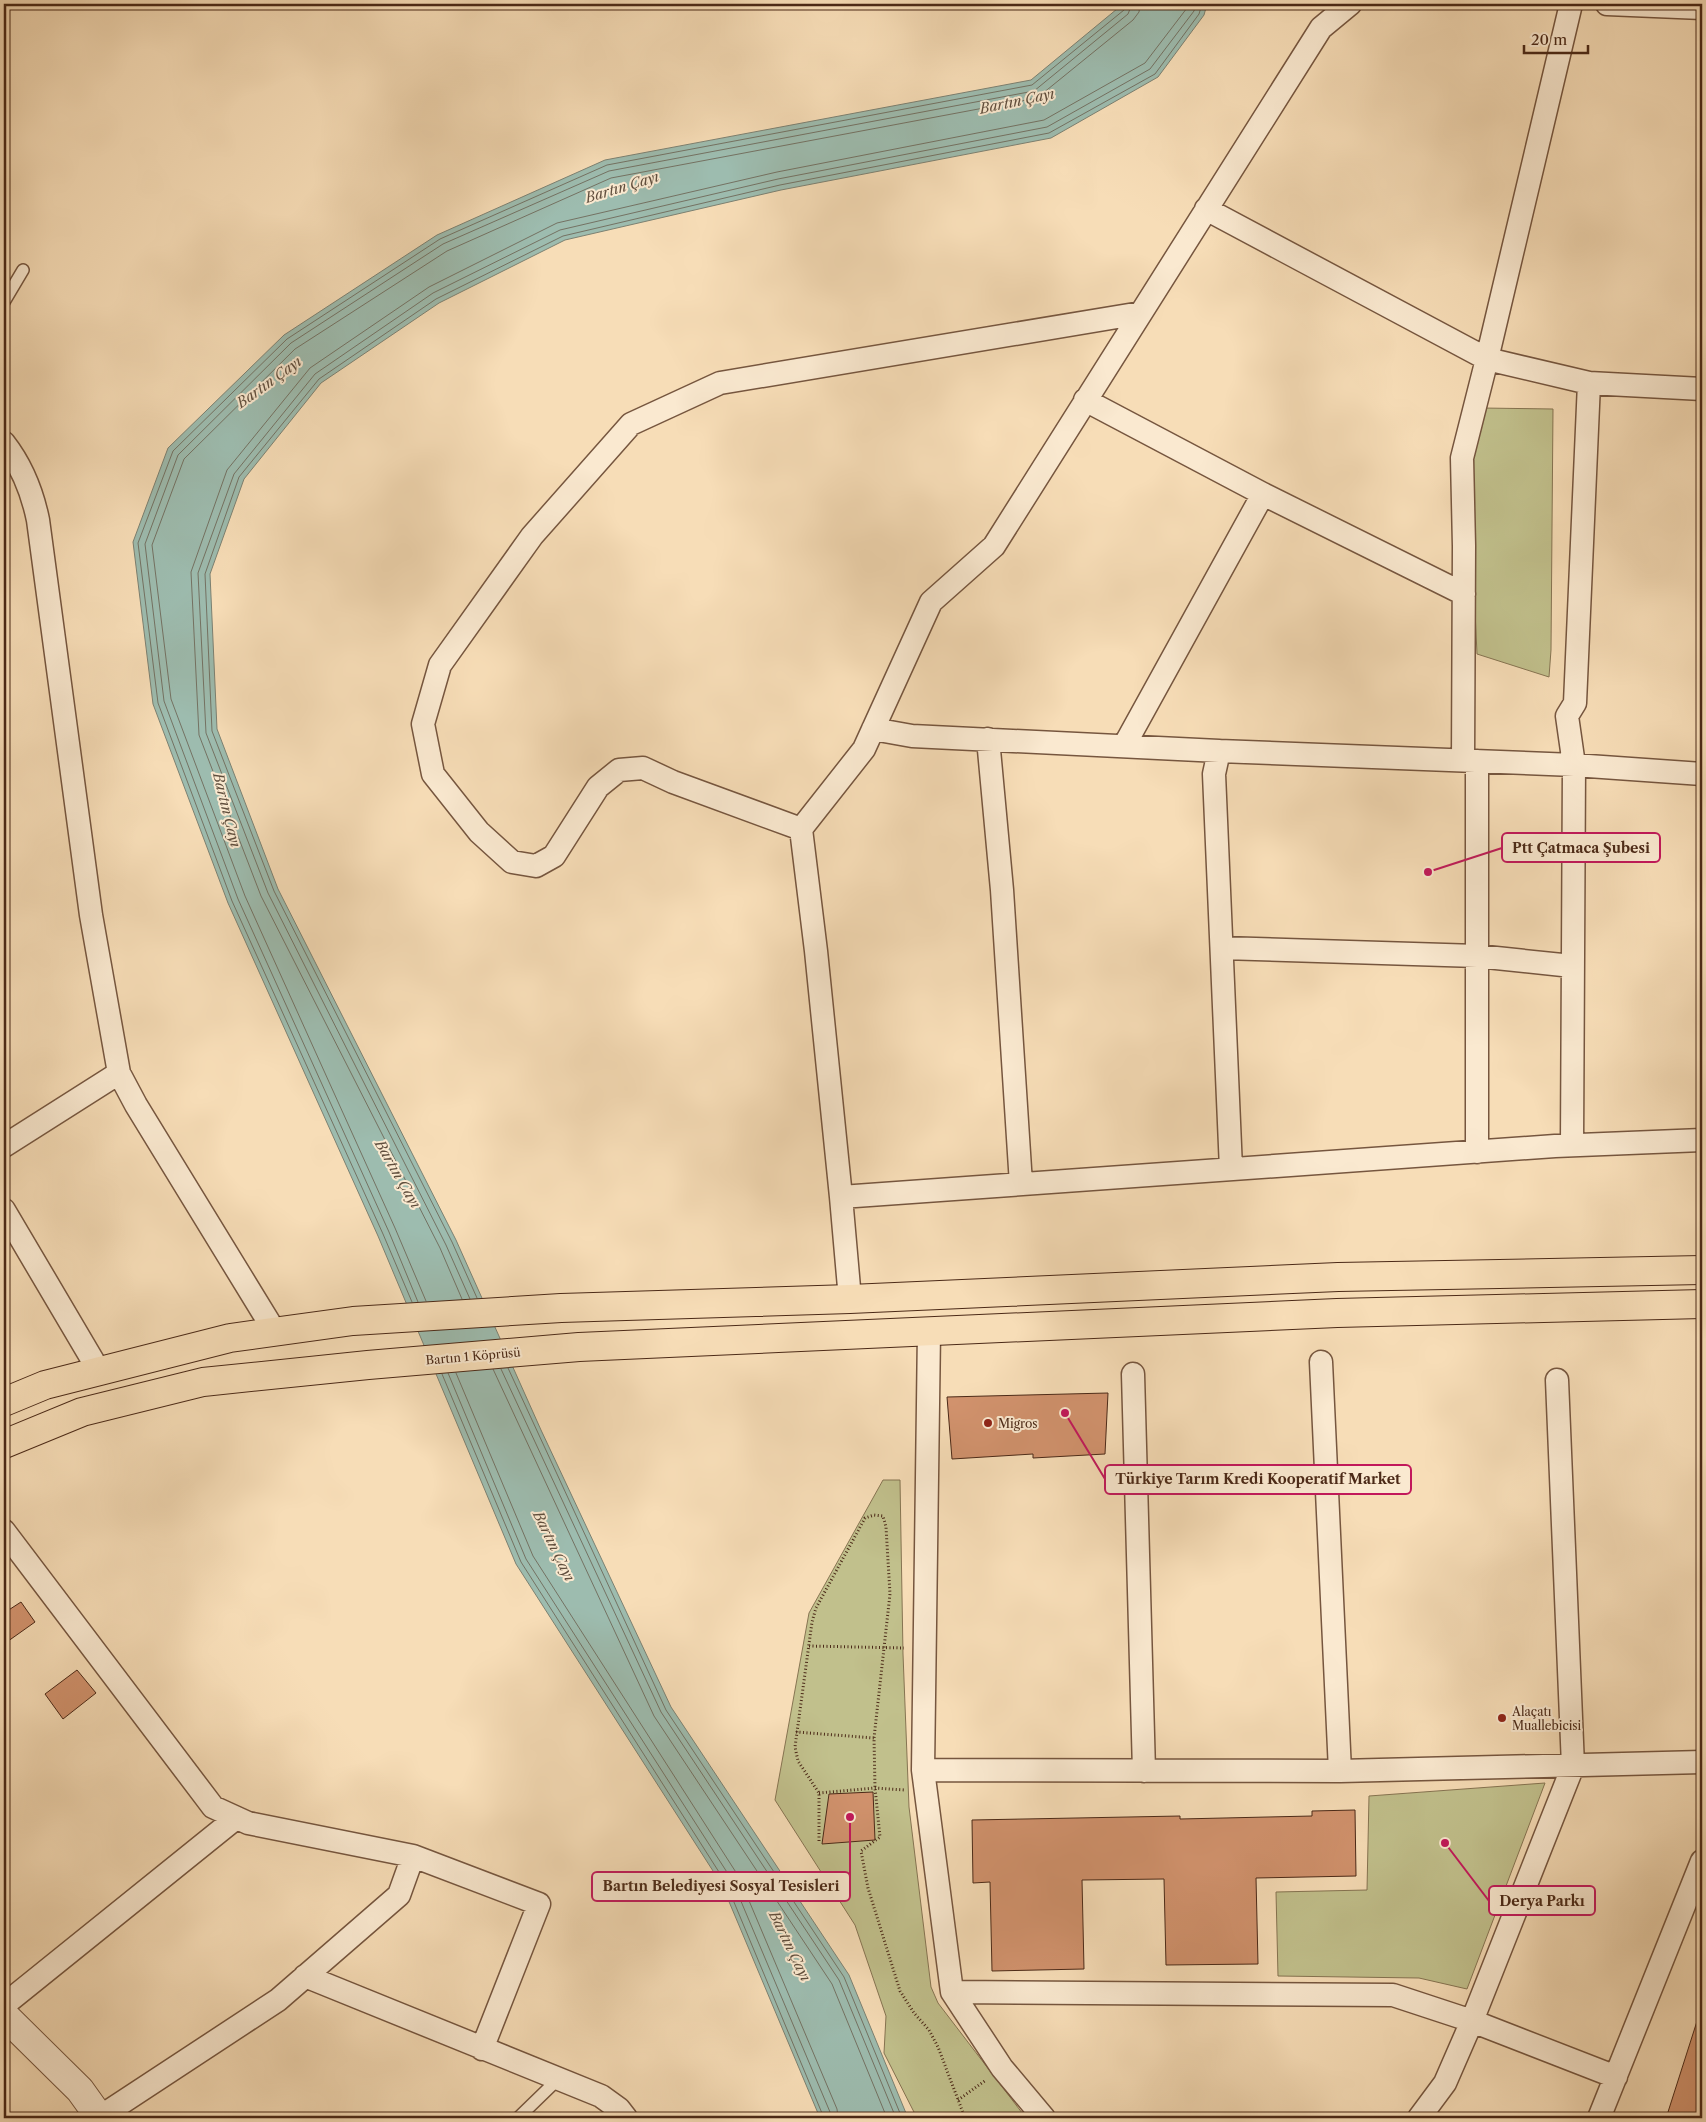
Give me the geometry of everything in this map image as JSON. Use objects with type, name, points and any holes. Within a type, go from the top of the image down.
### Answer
[{"type":"highway","points":[[4,1402],[45,1385],[230,1338],[353,1321],[561,1308],[850,1299],[1338,1277],[1702,1270]]},
{"type":"highway","name":"Bartın 1 Köprüsü","points":[[4,1444],[82,1412],[203,1382],[368,1365],[579,1347],[1337,1313],[1702,1304]]},
{"type":"street","points":[[850,1299],[842,1197],[801,828],[864,749],[931,602],[994,546],[1321,28],[1350,4]]},
{"type":"street","points":[[1477,1152],[1476,956],[1464,594],[1462,458],[1571,4]]},
{"type":"street","points":[[1607,4],[1702,8]]},
{"type":"street","points":[[1206,209],[1487,359],[1589,383],[1702,389]]},
{"type":"street","points":[[801,828],[673,782],[643,768],[619,770],[598,787],[554,856],[536,866],[512,862],[479,832],[433,774],[423,724],[440,665],[532,536],[631,424],[720,383],[1141,313]]},
{"type":"street","points":[[1572,1145],[1574,765],[1567,716],[1575,703],[1589,383]]},
{"type":"street","points":[[1086,400],[1263,494],[1464,594]]},
{"type":"street","points":[[4,443],[21,468],[29,485],[38,520],[91,915],[119,1073],[136,1105],[274,1332]]},
{"type":"street","points":[[1124,746],[1263,494]]},
{"type":"street","points":[[873,729],[912,736],[1219,751],[1574,765],[1702,774]]},
{"type":"street","points":[[988,739],[1002,890],[1021,1184]]},
{"type":"street","points":[[1219,751],[1214,774],[1231,1169]]},
{"type":"street","points":[[1222,948],[1476,956],[1572,966]]},
{"type":"street","points":[[4,1146],[119,1073]]},
{"type":"street","points":[[842,1197],[1572,1145],[1702,1140]]},
{"type":"street","points":[[4,1210],[99,1371]]},
{"type":"street","points":[[929,1331],[924,1780],[952,1992],[1002,2068],[1044,2118]]},
{"type":"street","points":[[1321,1362],[1340,1772]]},
{"type":"street","points":[[1133,1374],[1144,1771]]},
{"type":"street","points":[[1418,2118],[1445,2083],[1472,2021],[1573,1766],[1557,1380]]},
{"type":"street","points":[[4,1531],[213,1807],[248,1824],[413,1856],[539,1904],[482,2049]]},
{"type":"street","points":[[924,1780],[1144,1771],[1340,1772],[1702,1762]]},
{"type":"street","points":[[4,2005],[236,1818]]},
{"type":"street","points":[[4,2015],[80,2090],[100,2118],[278,2000],[399,1895],[413,1856]]},
{"type":"street","points":[[1599,2118],[1702,1861]]},
{"type":"street","points":[[305,1976],[601,2096],[619,2108],[626,2118]]},
{"type":"street","points":[[952,1992],[1393,1995],[1472,2021],[1616,2077]]},
{"type":"lane","points":[[4,302],[23,270]]},
{"type":"lane","points":[[518,2118],[552,2085],[556,2078]]},
{"type":"path","points":[[819,1841],[818,1793],[798,1761],[795,1747],[812,1622],[816,1608],[865,1518],[874,1515],[883,1516],[886,1527],[890,1594],[874,1738],[875,1788],[880,1837],[861,1852],[868,1888],[900,1992],[933,2038],[965,2118]]},
{"type":"path","points":[[809,1646],[925,1649]]},
{"type":"path","points":[[796,1732],[874,1738]]},
{"type":"path","points":[[818,1793],[875,1788],[924,1780]]},
{"type":"path","points":[[958,2100],[1002,2068]]},
{"type":"shaded area","points":[[1482,408],[1553,409],[1551,650],[1549,677],[1477,654],[1468,458]]},
{"type":"shaded area","points":[[883,1480],[900,1480],[903,1654],[909,1807],[931,1987],[938,2003],[1026,2118],[917,2118],[884,2053],[886,2016],[855,1925],[775,1800],[809,1613]]},
{"type":"shaded area","points":[[1545,1783],[1467,1989],[1419,1978],[1278,1976],[1276,1892],[1367,1890],[1369,1796]]},
{"type":"water","name":"Bartın Çayı","points":[[1123,4],[1207,4],[1204,15],[1158,77],[1051,138],[781,190],[565,240],[439,303],[321,383],[244,479],[210,574],[217,729],[278,889],[456,1240],[541,1430],[671,1707],[849,1975],[908,2118],[820,2118],[722,1885],[516,1564],[378,1236],[228,903],[153,704],[133,542],[168,448],[284,335],[437,235],[605,160],[1031,80]]},
{"type":"building","points":[[1108,1393],[1105,1454],[1033,1458],[1033,1454],[952,1459],[947,1397]]},
{"type":"building","points":[[21,1602],[35,1622],[4,1644],[4,1613]]},
{"type":"building","points":[[77,1670],[96,1693],[63,1719],[45,1694]]},
{"type":"building","points":[[873,1792],[875,1840],[822,1844],[829,1794]]},
{"type":"building","points":[[1355,1810],[1356,1876],[1256,1878],[1258,1964],[1166,1965],[1164,1879],[1082,1880],[1084,1969],[992,1971],[990,1882],[973,1883],[972,1820],[1180,1816],[1180,1819],[1312,1816],[1312,1811]]},
{"type":"building","points":[[1699,2015],[1702,2016],[1702,2118],[1686,2118],[1668,2112]]},
{"type":"place","name":"Ptt Çatmaca Şubesi","points":[[1428,872]]},
{"type":"place","name":"Türkiye Tarım Kredi Kooperatif Market","points":[[1065,1413]]},
{"type":"place","name":"Migros","points":[[988,1423]]},
{"type":"place","name":"Alaçatı Muallebicisi","points":[[1502,1718]]},
{"type":"place","name":"Bartın Belediyesi Sosyal Tesisleri","points":[[850,1817]]},
{"type":"place","name":"Derya Parkı","points":[[1445,1843]]}]
